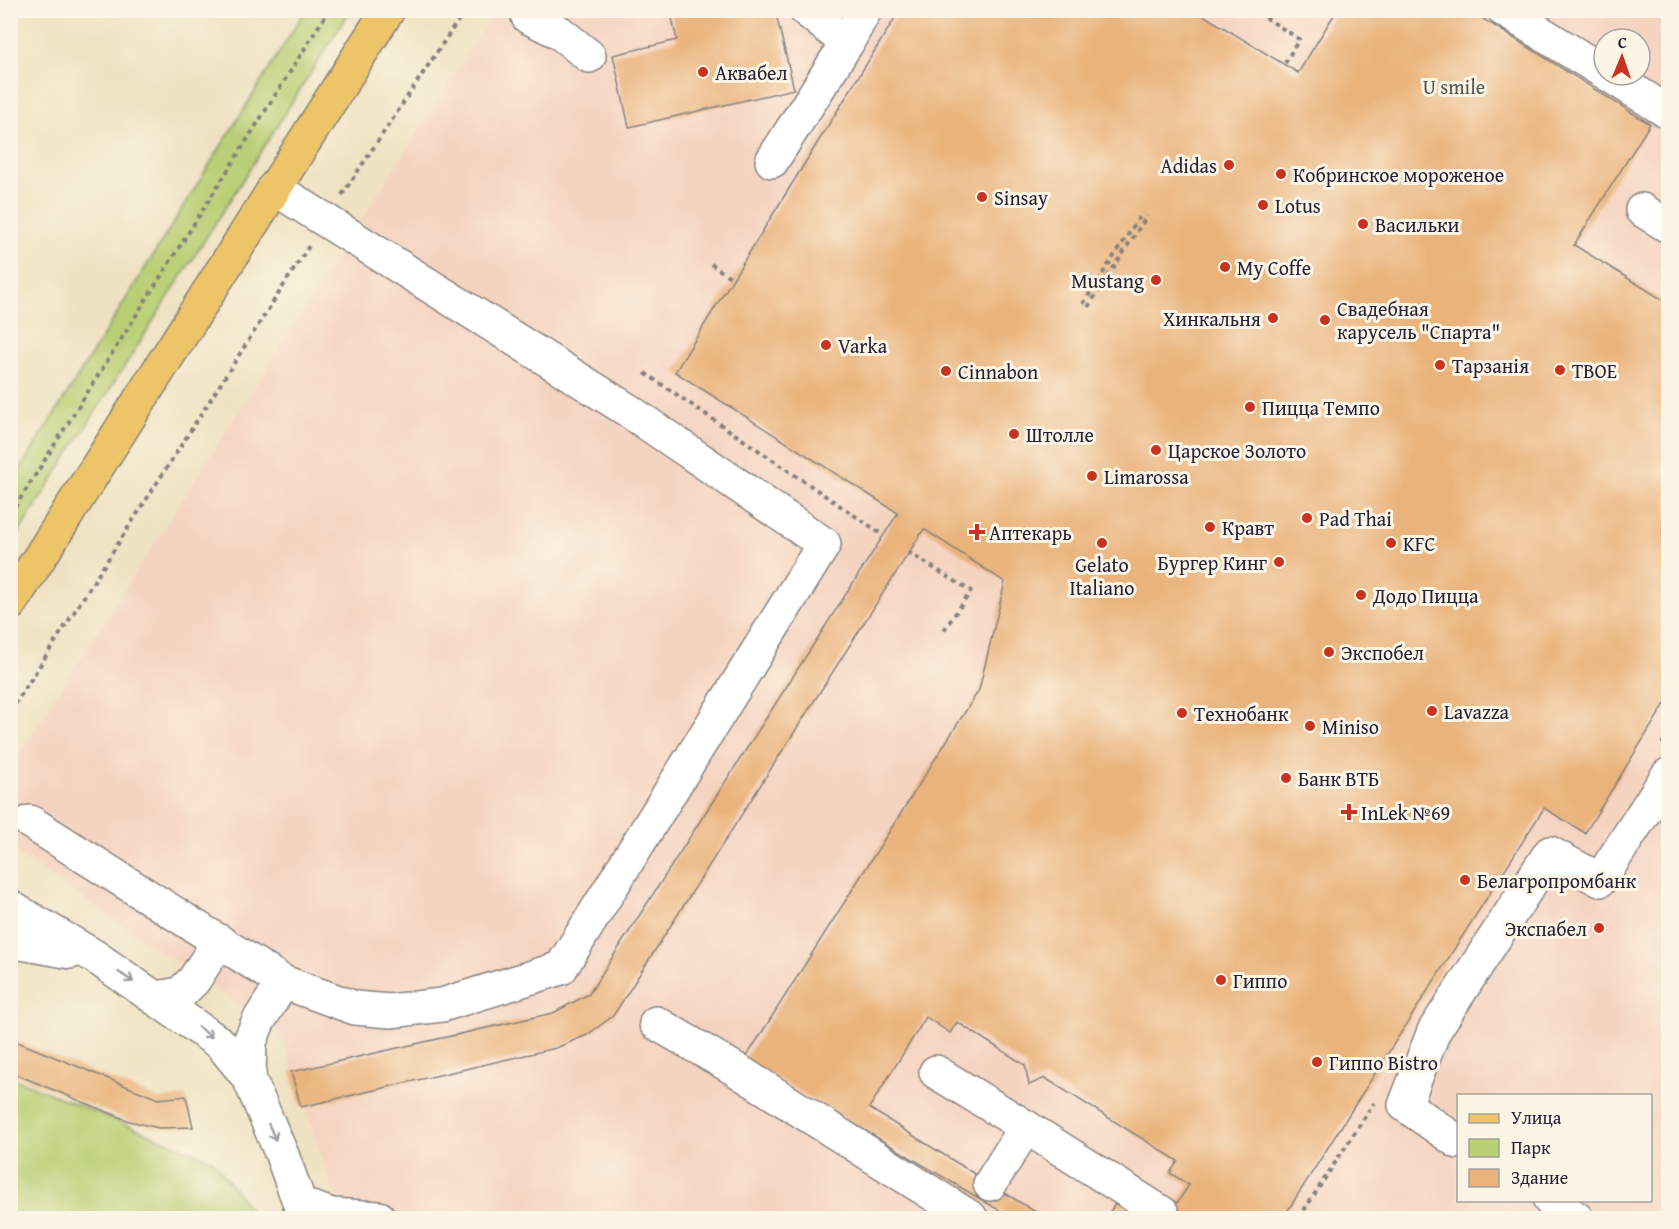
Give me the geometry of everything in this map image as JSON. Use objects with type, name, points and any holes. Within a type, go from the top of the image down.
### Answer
[{"type":"main road","points":[[10,604],[388,10]]},
{"type":"lane","points":[[806,10],[847,43]]},
{"type":"lane","points":[[772,161],[847,43],[865,10]]},
{"type":"lane","points":[[1504,10],[1592,65]]},
{"type":"lane","points":[[528,17],[565,21],[589,56]]},
{"type":"lane","points":[[1628,87],[1668,112]]},
{"type":"lane","points":[[30,822],[284,982],[356,1008],[390,1011],[442,1005],[561,968],[825,544],[626,409],[396,262],[274,188]]},
{"type":"lane","points":[[1457,1141],[1405,1106],[1434,1031],[1550,853],[1600,880],[1668,775]]},
{"type":"lane","points":[[10,907],[94,956],[221,1044],[249,1078],[304,1211],[377,1218]]},
{"type":"lane","points":[[10,941],[94,956]]},
{"type":"lane","points":[[157,998],[180,994],[194,980],[219,941]]},
{"type":"lane","points":[[249,1078],[249,1042],[258,1022],[284,982]]},
{"type":"lane","points":[[656,1023],[975,1209],[1026,1128]]},
{"type":"lane","points":[[936,1072],[1162,1213]]},
{"type":"lane","points":[[1553,1202],[1576,1218]]},
{"type":"path","points":[[10,514],[329,10]]},
{"type":"path","points":[[10,712],[325,220],[465,10]]},
{"type":"path","points":[[1264,10],[1263,15],[1299,39],[1284,65]]},
{"type":"path","points":[[1083,304],[1142,213]]},
{"type":"path","points":[[1088,307],[1147,216]]},
{"type":"path","points":[[711,264],[733,279]]},
{"type":"path","points":[[645,373],[883,535]]},
{"type":"path","points":[[908,552],[971,591],[942,633]]},
{"type":"path","points":[[1299,1218],[1375,1100]]},
{"type":"shaded area","points":[[495,11],[1668,11],[1668,1218],[342,1218],[280,1033],[11,849],[10,769]]},
{"type":"green space","points":[[305,11],[350,11],[11,545],[11,484]]},
{"type":"green space","points":[[10,1077],[213,1160],[256,1218],[11,1218]]},
{"type":"building","name":"Аквабел","points":[[688,10],[775,10],[794,89],[629,127],[613,55],[677,40],[671,14]]},
{"type":"building","name":"Экспобел","points":[[900,10],[1195,10],[1298,73],[1337,10],[1469,10],[1650,124],[1574,245],[1668,303],[1668,699],[1585,833],[1544,808],[1283,1218],[1167,1218],[1189,1185],[1170,1173],[1178,1161],[1045,1078],[1029,1085],[1025,1065],[957,1022],[950,1033],[926,1017],[869,1108],[1045,1218],[1012,1218],[745,1059],[979,690],[1005,582],[924,529],[613,1016],[587,1035],[556,1048],[301,1107],[291,1072],[553,1013],[589,994],[898,513],[675,372]]},
{"type":"building","points":[[10,1039],[158,1099],[186,1096],[193,1127],[159,1128],[129,1121],[10,1072]]},
{"type":"building","points":[[1118,1199],[1149,1218],[1106,1218]]},
{"type":"place","name":"Аквабел","points":[[703,72]]},
{"type":"place","name":"Adidas","points":[[1229,165]]},
{"type":"place","name":"Кобринское мороженое","points":[[1281,174]]},
{"type":"place","name":"Sinsay","points":[[982,197]]},
{"type":"place","name":"Lotus","points":[[1263,205]]},
{"type":"place","name":"Васильки","points":[[1363,224]]},
{"type":"place","name":"My Coffe","points":[[1225,267]]},
{"type":"place","name":"Mustang","points":[[1156,280]]},
{"type":"place","name":"Хинкальня","points":[[1273,318]]},
{"type":"place","name":"Свадебная карусель \"Спарта\"","points":[[1325,320]]},
{"type":"place","name":"Varka","points":[[826,345]]},
{"type":"place","name":"Тарзанія","points":[[1440,365]]},
{"type":"place","name":"ТВОЕ","points":[[1560,370]]},
{"type":"place","name":"Cinnabon","points":[[946,371]]},
{"type":"place","name":"Пицца Темпо","points":[[1250,407]]},
{"type":"place","name":"Штолле","points":[[1014,434]]},
{"type":"place","name":"Царское Золото","points":[[1156,450]]},
{"type":"place","name":"Limarossa","points":[[1092,476]]},
{"type":"place","name":"Pad Thai","points":[[1307,518]]},
{"type":"place","name":"Кравт","points":[[1210,527]]},
{"type":"place","name":"Аптекарь","points":[[977,532]]},
{"type":"place","name":"Gelato Italiano","points":[[1102,543]]},
{"type":"place","name":"KFC","points":[[1391,543]]},
{"type":"place","name":"Бургер Кинг","points":[[1279,562]]},
{"type":"place","name":"Додо Пицца","points":[[1361,595]]},
{"type":"place","name":"Экспобел","points":[[1329,652]]},
{"type":"place","name":"Lavazza","points":[[1432,711]]},
{"type":"place","name":"Технобанк","points":[[1182,713]]},
{"type":"place","name":"Miniso","points":[[1310,726]]},
{"type":"place","name":"Банк ВТБ","points":[[1286,778]]},
{"type":"place","name":"InLek №69","points":[[1349,812]]},
{"type":"place","name":"Белагропромбанк","points":[[1465,880]]},
{"type":"place","name":"Экспабел","points":[[1599,928]]},
{"type":"place","name":"Гиппо","points":[[1221,980]]},
{"type":"place","name":"Гиппо Bistro","points":[[1317,1062]]},
{"type":"park label","name":"U smile","points":[[1454,86]]}]
